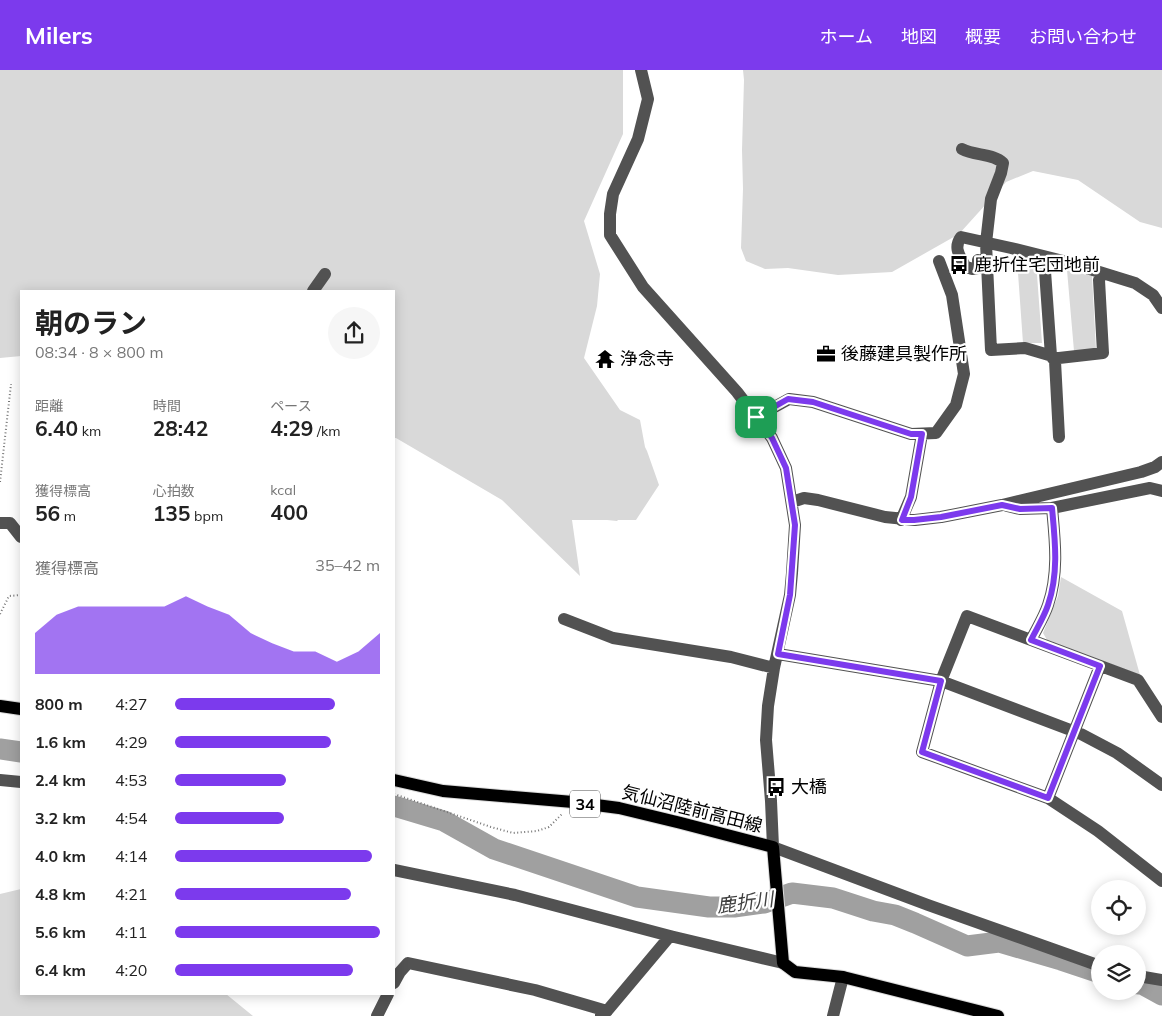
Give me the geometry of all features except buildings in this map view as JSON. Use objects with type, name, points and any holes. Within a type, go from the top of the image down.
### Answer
[{"type":"main road","points":[[0,706],[20,709]]},
{"type":"main road","name":"気仙沼陸前高田線","points":[[395,780],[443,791],[573,802],[618,808],[773,847]]},
{"type":"main road","points":[[773,847],[783,963],[795,972],[843,977],[998,1016]]},
{"type":"street","points":[[641,70],[648,99],[638,139],[613,194],[610,214],[610,235],[644,287],[737,392],[772,438],[786,468],[792,502],[795,525],[790,595],[774,668],[768,706],[766,740],[773,847],[1091,963]]},
{"type":"street","points":[[962,149],[977,155],[998,158],[1003,163],[991,199],[982,242],[982,261],[991,350],[1025,348],[1059,358],[1103,353],[1099,280],[1102,273]]},
{"type":"street","points":[[982,261],[978,268],[972,269],[965,266],[956,248],[961,237],[1011,248],[1135,283],[1153,294],[1162,308]]},
{"type":"street","points":[[1044,257],[1051,356],[1055,361],[1059,436]]},
{"type":"street","points":[[756,417],[788,399],[813,402],[911,434],[936,434],[956,405],[964,374],[952,295],[939,261]]},
{"type":"street","points":[[314,290],[325,274]]},
{"type":"street","points":[[902,520],[911,497],[922,434]]},
{"type":"street","points":[[792,502],[804,498],[818,500],[885,518],[914,520],[941,517],[1002,505],[1141,472],[1155,467],[1162,462]]},
{"type":"street","points":[[1002,505],[1020,509],[1052,508],[1150,488],[1162,491]]},
{"type":"street","points":[[1031,640],[1048,605],[1054,582],[1056,552],[1052,508]]},
{"type":"street","points":[[0,523],[10,523],[20,536]]},
{"type":"street","points":[[1162,718],[1138,680],[967,616],[941,681],[922,752],[1048,798],[1098,831],[1162,881]]},
{"type":"street","points":[[564,619],[613,638],[731,657],[774,668]]},
{"type":"street","points":[[778,654],[941,681],[1074,732],[1117,753],[1162,785]]},
{"type":"street","points":[[1048,798],[1100,666]]},
{"type":"street","points":[[0,780],[20,782]]},
{"type":"street","points":[[395,870],[515,895],[670,936],[783,963]]},
{"type":"street","points":[[395,981],[408,963],[535,990],[604,1014],[670,936]]},
{"type":"street","points":[[833,1016],[843,977]]},
{"type":"street","points":[[1146,977],[1162,980]]},
{"type":"street","points":[[377,1016],[388,995]]},
{"type":"path","points":[[0,482],[11,384]]},
{"type":"path","points":[[0,614],[9,596],[20,595]]},
{"type":"path","points":[[395,794],[491,828],[513,833],[537,832],[549,828],[573,802]]},
{"type":"shaded area","points":[[0,70],[623,70],[623,134],[584,221],[600,274],[597,306],[584,358],[620,410],[640,420],[645,447],[659,485],[636,520],[572,520],[580,576],[502,500],[395,438],[395,290],[20,290],[20,356],[0,358]]},
{"type":"shaded area","points":[[743,70],[1162,70],[1162,228],[1140,222],[1078,180],[1033,171],[1006,182],[959,234],[892,272],[838,275],[788,268],[765,269],[746,261],[741,248]]},
{"type":"shaded area","points":[[1017,259],[1036,261],[1042,343],[1023,343]]},
{"type":"shaded area","points":[[1067,270],[1092,276],[1096,349],[1074,351]]},
{"type":"shaded area","points":[[1061,577],[1122,611],[1140,675],[1047,640],[1043,633],[1058,596]]},
{"type":"shaded area","points":[[20,889],[20,995],[227,995],[253,1016],[0,1016],[0,894]]},
{"type":"waterway","name":"鹿折川","points":[[0,749],[20,752]]},
{"type":"waterway","name":"鹿折川","points":[[395,806],[444,821],[494,849],[637,897],[709,907],[734,907],[764,903],[792,893],[833,898],[873,911],[895,915],[967,946],[999,942],[1091,970]]},
{"type":"waterway","name":"鹿折川","points":[[1146,986],[1162,995]]},
{"type":"place","name":"鹿折住宅団地前","points":[[959,265]]},
{"type":"place","name":"後藤建具製作所","points":[[826,354]]},
{"type":"place","name":"浄念寺","points":[[605,359]]},
{"type":"place","name":"大橋","points":[[776,787]]},
{"type":"route","points":[[788,399],[813,402],[911,434],[922,434],[911,497],[902,520],[941,517],[1002,505],[1020,509],[1052,508],[1056,552],[1054,582],[1048,605],[1031,640],[1100,666],[1048,798],[922,752],[941,681],[778,654],[790,595],[795,525],[786,468],[772,438],[756,417],[788,399]]}]
